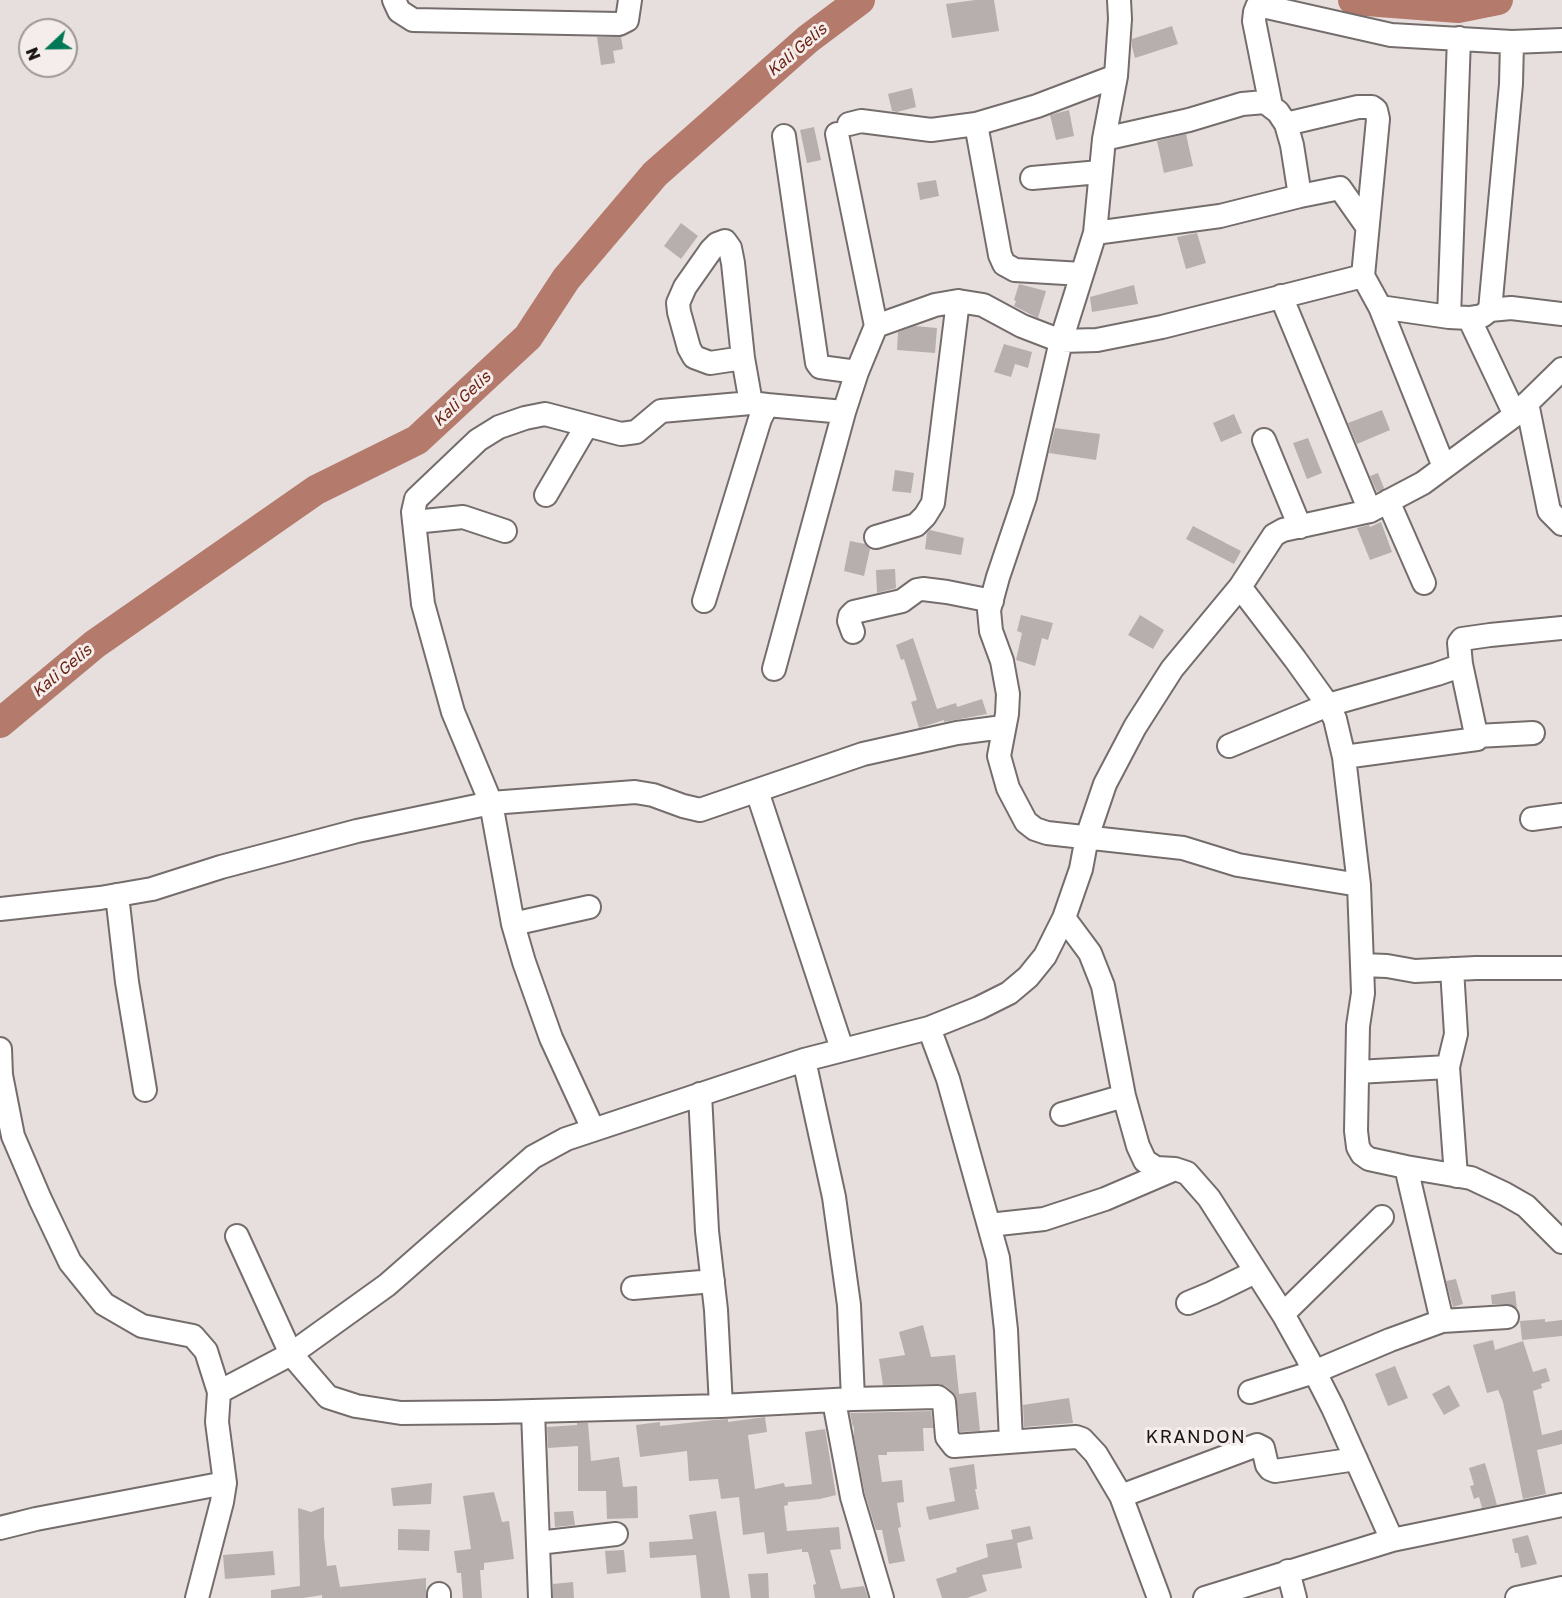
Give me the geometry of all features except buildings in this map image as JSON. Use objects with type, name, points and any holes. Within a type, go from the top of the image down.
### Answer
[{"type":"street","points":[[394,0],[399,11],[413,20],[619,24],[627,20],[630,0]]},
{"type":"street","points":[[1119,0],[1116,76],[1104,139],[1095,233],[1060,341],[1024,497],[989,610],[991,631],[1002,661],[1008,694],[999,756],[1008,788],[1026,822],[1035,829],[1047,833],[1183,848],[1238,865],[1359,885]]},
{"type":"street","points":[[1271,106],[1254,21],[1257,7],[1267,7],[1391,35],[1512,42],[1562,40]]},
{"type":"street","points":[[1459,38],[1470,315],[1521,409],[1555,503],[1552,516],[1562,524]]},
{"type":"street","points":[[1470,315],[1511,84],[1512,42]]},
{"type":"street","points":[[774,669],[844,412],[876,326],[843,129],[861,121],[931,130],[976,124],[1037,106],[1116,76]]},
{"type":"street","points":[[1104,139],[1189,120],[1242,104],[1265,102],[1286,124],[1292,145],[1300,196]]},
{"type":"street","points":[[1286,124],[1347,109],[1366,106],[1375,108],[1378,119],[1366,225],[1363,276],[1380,307],[1444,467]]},
{"type":"street","points":[[976,124],[1000,255],[1004,264],[1009,269],[1015,270],[1083,274]]},
{"type":"street","points":[[784,136],[817,363],[820,367],[857,372]]},
{"type":"street","points":[[1032,178],[1100,172]]},
{"type":"street","points":[[1095,233],[1220,216],[1340,188],[1366,225]]},
{"type":"street","points":[[704,601],[760,419],[759,404],[743,358],[733,263],[730,248],[725,241],[717,244],[711,250],[685,288],[678,303],[679,312],[689,348],[694,357],[711,363],[743,358]]},
{"type":"street","points":[[876,326],[916,311],[958,301],[982,305],[1022,326],[1060,341],[1097,340],[1162,327],[1363,276]]},
{"type":"street","points":[[1281,296],[1379,506],[1424,583]]},
{"type":"street","points":[[876,537],[916,525],[933,503],[958,301]]},
{"type":"street","points":[[1380,307],[1470,315],[1511,308],[1562,314]]},
{"type":"street","points":[[219,1392],[291,1354],[387,1285],[533,1157],[566,1139],[804,1060],[842,1049],[898,1038],[929,1028],[1009,993],[1028,977],[1045,956],[1064,918],[1105,784],[1135,727],[1172,669],[1240,587],[1274,535],[1283,530],[1379,506],[1423,483],[1521,409],[1562,369]]},
{"type":"street","points":[[593,1129],[551,1038],[513,924],[491,803],[450,702],[423,604],[413,512],[416,499],[478,440],[499,427],[545,414],[621,434],[636,432],[661,411],[759,404],[844,412]]},
{"type":"street","points":[[546,495],[586,425]]},
{"type":"street","points":[[1264,440],[1300,527]]},
{"type":"street","points":[[414,522],[463,517],[505,531]]},
{"type":"street","points":[[1240,587],[1328,705],[1335,719],[1344,757],[1359,885],[1362,965],[1363,993],[1358,1026],[1358,1147],[1369,1159],[1471,1178],[1506,1194],[1526,1206],[1562,1242]]},
{"type":"street","points":[[853,632],[849,621],[854,612],[902,601],[917,590],[935,590],[992,601]]},
{"type":"street","points":[[1477,736],[1461,664],[1459,643],[1468,637],[1562,628]]},
{"type":"street","points":[[1229,746],[1328,705],[1437,674],[1461,664]]},
{"type":"street","points":[[0,909],[117,895],[152,888],[357,831],[491,803],[635,792],[653,795],[700,810],[863,754],[957,733],[1004,727]]},
{"type":"street","points":[[1344,757],[1473,740],[1477,736],[1533,733]]},
{"type":"street","points":[[757,791],[842,1049]]},
{"type":"street","points":[[1532,819],[1562,815]]},
{"type":"street","points":[[117,895],[127,982],[145,1090]]},
{"type":"street","points":[[513,924],[589,907]]},
{"type":"street","points":[[1064,918],[1090,952],[1102,986],[1124,1096],[1138,1146],[1145,1161],[1156,1168],[1175,1169],[1187,1173],[1209,1198],[1283,1314],[1333,1408],[1392,1540]]},
{"type":"street","points":[[1362,965],[1387,966],[1414,971],[1562,968]]},
{"type":"street","points":[[1452,969],[1456,1034],[1448,1067],[1456,1176]]},
{"type":"street","points":[[929,1028],[948,1079],[998,1258],[1006,1330],[1011,1441]]},
{"type":"street","points":[[0,1049],[6,1137],[70,1262],[104,1304],[142,1326],[193,1336],[206,1351],[219,1392],[217,1422],[225,1483],[197,1598]]},
{"type":"street","points":[[804,1060],[834,1197],[849,1305],[844,1400],[852,1497],[882,1598]]},
{"type":"street","points":[[1357,1072],[1448,1067]]},
{"type":"street","points":[[700,1094],[707,1231],[713,1281],[721,1406]]},
{"type":"street","points":[[1062,1114],[1124,1096]]},
{"type":"street","points":[[1406,1167],[1442,1321]]},
{"type":"street","points":[[988,1225],[1044,1219],[1105,1199],[1175,1169]]},
{"type":"street","points":[[1283,1314],[1382,1217]]},
{"type":"street","points":[[237,1236],[291,1354],[328,1397],[357,1406],[401,1413],[533,1411],[938,1397],[944,1402],[947,1437],[954,1446],[1076,1437],[1082,1439],[1096,1454],[1121,1496],[1159,1598]]},
{"type":"street","points":[[1188,1303],[1255,1272]]},
{"type":"street","points":[[633,1288],[713,1281]]},
{"type":"street","points":[[1250,1392],[1314,1372],[1442,1321],[1507,1317]]},
{"type":"street","points":[[533,1411],[540,1598]]},
{"type":"street","points":[[1121,1496],[1257,1445],[1263,1448],[1267,1465],[1275,1471],[1356,1459]]},
{"type":"street","points":[[0,1528],[225,1483]]},
{"type":"street","points":[[1205,1598],[1392,1540],[1562,1505]]},
{"type":"street","points":[[538,1543],[616,1534]]},
{"type":"street","points":[[1288,1571],[1295,1598]]},
{"type":"street","points":[[1516,1598],[1562,1588]]},
{"type":"waterway","name":"Kali Gelis","points":[[0,723],[95,644],[316,490],[417,440],[528,337],[566,279],[655,174],[808,39],[860,0]]},
{"type":"waterway","name":"Kali Gelis","points":[[1353,0],[1458,8],[1498,0]]},
{"type":"district","name":"KRANDON","points":[[1196,1437]]}]
